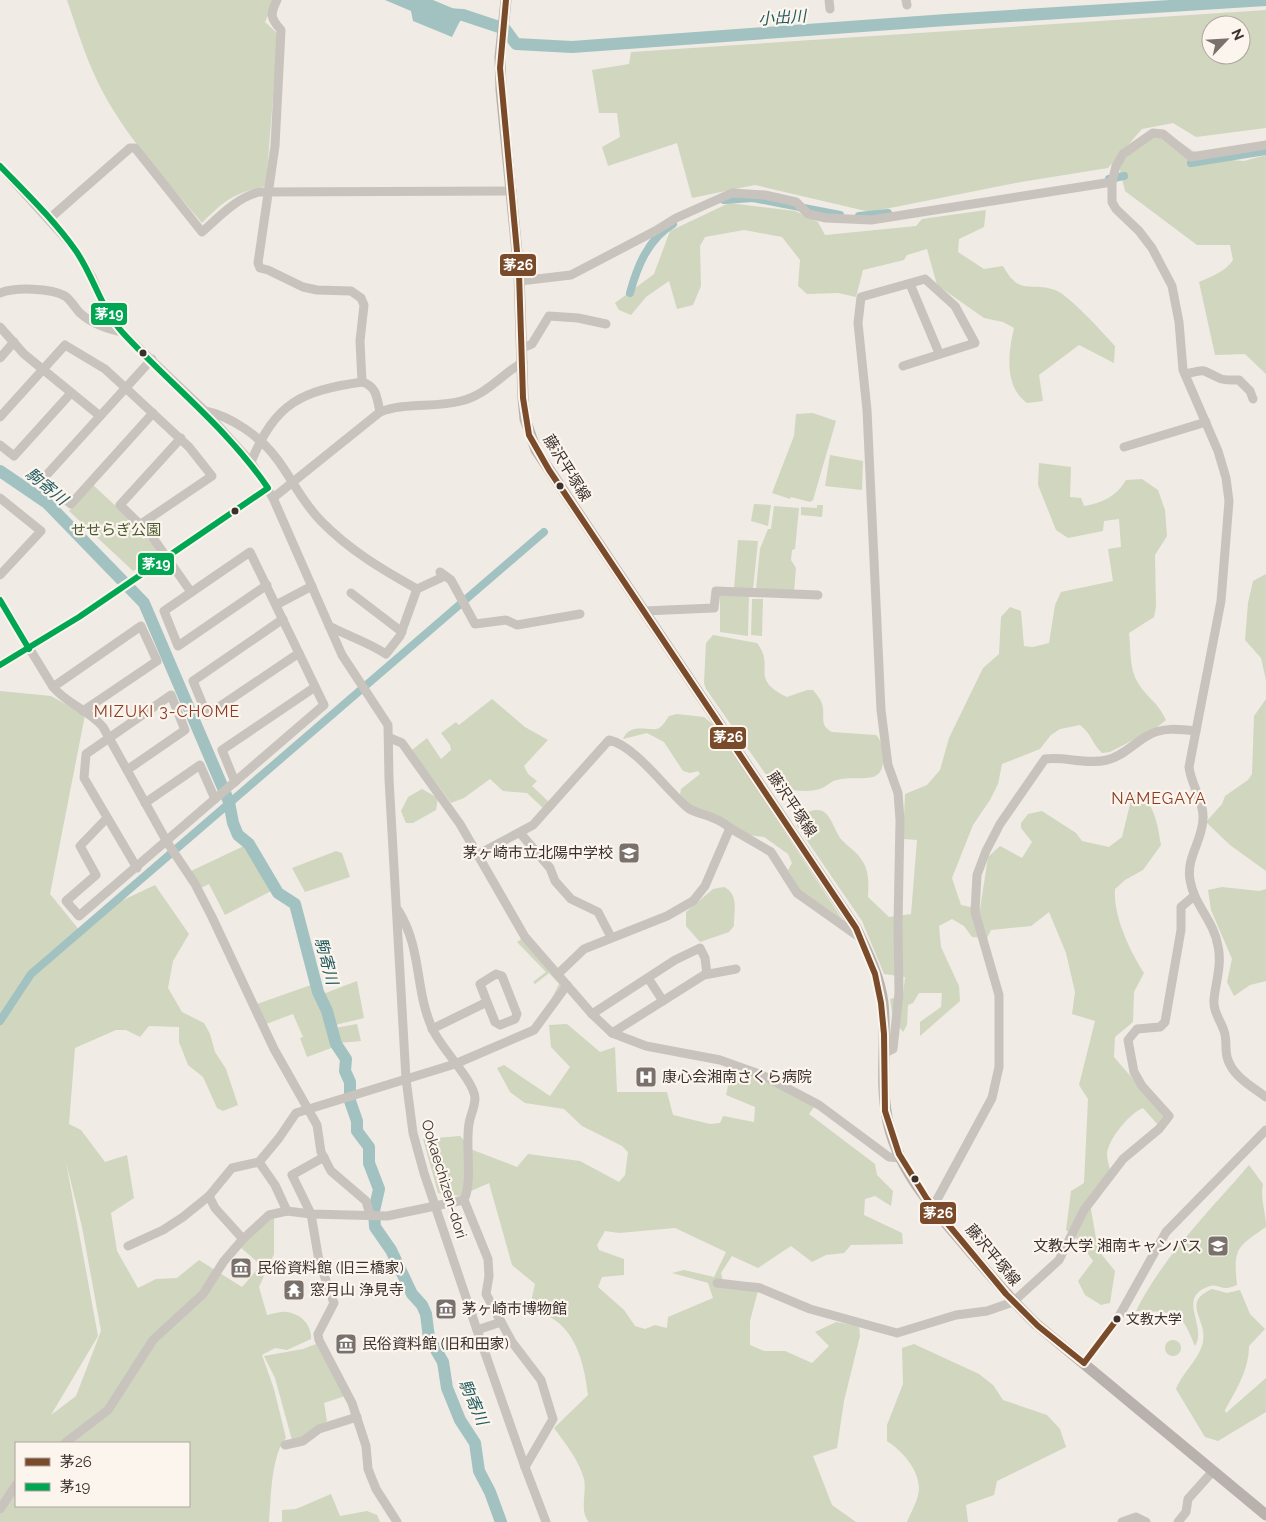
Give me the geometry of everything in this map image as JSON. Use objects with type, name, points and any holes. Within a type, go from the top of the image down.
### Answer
[{"type":"main road","name":"藤沢平塚線","points":[[506,0],[500,56],[501,90],[520,281],[525,419],[536,450],[862,939],[875,972],[882,1002],[885,1053],[884,1098],[887,1119],[900,1158],[916,1185],[932,1207],[1013,1302],[1036,1324],[1266,1515]]},
{"type":"street","points":[[277,0],[270,15],[280,30],[275,146],[258,263],[260,268],[303,287],[318,290],[352,291],[361,298],[364,304],[360,341],[362,382]]},
{"type":"street","points":[[1266,145],[1191,157],[1163,134],[1153,133],[1123,154],[1113,179],[1110,195],[1116,209],[1152,248],[1172,286],[1179,322],[1180,356],[1185,374],[1206,422],[1226,478],[1229,524],[1221,601],[1190,755],[1190,773],[1203,816],[1202,830],[1189,868],[1194,896],[1209,919],[1219,946],[1220,964],[1214,1007],[1224,1030],[1227,1056],[1232,1069],[1241,1079],[1266,1097]]},
{"type":"street","points":[[49,219],[130,148],[135,148],[147,162],[202,232],[240,200],[249,195],[269,191],[512,191]]},
{"type":"street","points":[[0,166],[49,219],[82,261],[105,309],[122,332],[205,411],[251,462],[273,498],[342,655],[388,725],[390,738],[402,743],[450,808],[525,937],[592,1014],[612,1033],[646,1046],[720,1060],[762,1075],[819,1105],[889,1157],[900,1158]]},
{"type":"street","points":[[520,281],[571,275],[676,218],[732,193],[765,195],[796,202],[802,208],[826,218],[871,220],[1113,179]]},
{"type":"street","points":[[885,1053],[893,1049],[899,1003],[900,820],[898,793],[888,764],[881,710],[867,410],[858,323],[861,297],[925,279],[955,306],[975,343],[903,366]]},
{"type":"street","points":[[910,284],[939,353]]},
{"type":"street","points":[[0,293],[19,289],[56,293],[65,296],[79,312],[91,321],[102,327],[122,332]]},
{"type":"street","points":[[522,348],[532,344],[549,316],[578,318],[606,324]]},
{"type":"street","points":[[0,327],[43,369],[100,416]]},
{"type":"street","points":[[0,358],[14,342]]},
{"type":"street","points":[[0,417],[65,345],[105,369],[180,438],[212,476],[141,524]]},
{"type":"street","points":[[152,360],[42,480],[71,504],[153,413]]},
{"type":"street","points":[[273,498],[380,412],[396,408],[462,401],[493,386],[523,362]]},
{"type":"street","points":[[1185,374],[1202,370],[1210,372],[1220,379],[1239,380],[1250,391],[1253,399]]},
{"type":"street","points":[[251,462],[260,441],[280,413],[294,401],[328,387],[362,382],[372,387],[376,392],[380,412]]},
{"type":"street","points":[[0,445],[14,456],[71,393]]},
{"type":"street","points":[[205,411],[214,413],[237,424],[260,441],[276,456],[308,506],[332,532],[370,563],[418,589]]},
{"type":"street","points":[[1124,448],[1206,422]]},
{"type":"street","points":[[180,438],[120,505],[151,535],[191,592]]},
{"type":"street","points":[[0,665],[29,649],[122,588],[268,488]]},
{"type":"street","points":[[0,498],[41,531],[0,576]]},
{"type":"street","points":[[107,818],[80,846],[96,875],[66,901],[79,916],[137,868],[170,848],[217,797],[324,705],[267,585],[250,552],[164,611],[178,646],[267,585]]},
{"type":"street","points":[[329,626],[353,639],[371,644],[386,654],[402,632],[418,589],[443,574],[451,580],[475,624],[506,620],[517,625],[580,614]]},
{"type":"street","points":[[276,605],[312,586]]},
{"type":"street","points":[[644,611],[714,608],[716,591],[818,595]]},
{"type":"street","points":[[351,593],[402,632]]},
{"type":"street","points":[[0,600],[53,687],[67,701],[98,720],[110,738],[170,848],[199,892],[274,1050],[317,1125],[324,1157],[331,1171],[366,1201],[373,1215]]},
{"type":"street","points":[[282,619],[193,681],[207,715],[299,653]]},
{"type":"street","points":[[53,687],[141,626],[157,661],[83,711]]},
{"type":"street","points":[[233,784],[222,750],[315,687]]},
{"type":"street","points":[[127,770],[185,730],[171,695],[86,754],[84,778],[137,868]]},
{"type":"street","points":[[932,1207],[992,1098],[999,1067],[1000,995],[975,912],[977,875],[986,851],[1015,801],[1045,759],[1106,760],[1120,755],[1156,732],[1177,729],[1196,730]]},
{"type":"street","name":"Ookaechizen-dori","points":[[390,738],[389,779],[406,1079],[413,1133],[436,1207],[524,1467],[546,1522]]},
{"type":"street","points":[[477,854],[521,834],[544,816],[608,740],[622,745],[661,779],[675,797],[691,810],[715,818],[771,852],[797,893],[862,939]]},
{"type":"street","points":[[145,803],[200,765],[217,797]]},
{"type":"street","points":[[558,974],[584,950],[611,937],[667,916],[693,901],[705,886],[730,828]]},
{"type":"street","points":[[521,834],[550,868],[555,881],[570,899],[598,912],[611,937]]},
{"type":"street","points":[[717,1283],[760,1288],[810,1309],[897,1333],[956,1315],[987,1311],[1013,1302],[1059,1260],[1069,1244],[1077,1221],[1123,1159],[1159,1129],[1169,1116],[1142,1086],[1134,1072],[1128,1040],[1137,1029],[1160,1027],[1165,1022],[1181,930],[1181,907],[1194,896]]},
{"type":"street","points":[[396,907],[413,939],[425,1005],[432,1029],[473,1091],[475,1099],[468,1132],[469,1189],[464,1200],[488,1259],[489,1276],[486,1294],[512,1342],[541,1380],[553,1419],[524,1467]]},
{"type":"street","points":[[592,1014],[675,960],[700,948],[705,958],[707,974]]},
{"type":"street","points":[[612,1033],[707,974],[736,969]]},
{"type":"street","points":[[496,974],[502,976],[517,1014],[515,1019],[500,1025],[495,1022],[487,1002],[480,984],[496,974]]},
{"type":"street","points":[[648,978],[663,1001]]},
{"type":"street","points":[[128,1246],[163,1230],[209,1196],[232,1168],[259,1162],[296,1113],[307,1108],[350,1097],[455,1064],[534,1030],[566,984]]},
{"type":"street","points":[[432,1029],[487,1002]]},
{"type":"street","points":[[1084,1363],[1118,1318],[1166,1232],[1266,1130]]},
{"type":"street","points":[[324,1157],[292,1175],[311,1214],[318,1261],[334,1303],[318,1334],[319,1340],[357,1417],[366,1446],[368,1469],[376,1489],[397,1522]]},
{"type":"street","points":[[259,1162],[275,1186],[286,1211]]},
{"type":"street","points":[[209,1196],[215,1208],[243,1239]]},
{"type":"street","points":[[66,1442],[108,1410],[153,1340],[203,1294],[224,1261],[243,1239],[269,1215],[286,1211],[311,1214],[401,1214],[464,1200]]},
{"type":"street","points":[[478,1330],[501,1322]]},
{"type":"street","points":[[285,1445],[303,1441],[319,1429],[357,1417]]},
{"type":"street","points":[[1178,1522],[1186,1512],[1188,1499],[1213,1471]]},
{"type":"street","points":[[0,1509],[15,1486]]},
{"type":"street","points":[[1122,1522],[1136,1517],[1146,1522]]},
{"type":"green space","points":[[67,0],[275,0],[265,22],[278,34],[266,186],[231,198],[217,208],[202,223],[150,162],[115,113],[93,73]]},
{"type":"green space","points":[[1266,10],[1266,128],[1196,137],[1173,123],[1142,129],[1108,168],[1021,182],[870,212],[755,185],[692,198],[677,143],[608,166],[602,147],[620,137],[617,113],[599,113],[592,70],[629,64],[631,52]]},
{"type":"green space","points":[[1167,133],[1193,151],[1231,160],[1244,161],[1266,155],[1266,374],[1245,354],[1215,355],[1199,282],[1218,273],[1230,264],[1233,260],[1230,245],[1197,245],[1125,191],[1119,166],[1140,145],[1152,138]]},
{"type":"green space","points":[[729,203],[795,211],[818,222],[825,235],[916,226],[922,219],[986,210],[984,227],[959,239],[958,252],[984,269],[1003,266],[1009,276],[1020,285],[1046,288],[1061,293],[1086,315],[1115,346],[1114,363],[1079,345],[1039,375],[1043,401],[1027,403],[1014,388],[1011,378],[1009,358],[1014,328],[1003,322],[984,318],[937,285],[927,249],[907,255],[904,260],[863,270],[856,297],[838,293],[807,294],[798,286],[800,260],[782,237],[744,230],[705,237],[700,246],[701,286],[693,305],[677,309],[669,281],[646,297],[631,315],[619,310],[615,303],[654,274],[670,231]]},
{"type":"green space","points":[[813,413],[836,421],[813,500],[810,502],[791,497],[790,499],[772,493],[794,436],[796,414]]},
{"type":"green space","points":[[830,455],[863,461],[862,490],[825,486]]},
{"type":"green space","points":[[1039,463],[1071,467],[1070,497],[1081,498],[1084,506],[1108,498],[1126,480],[1142,479],[1158,490],[1165,510],[1167,536],[1155,555],[1156,607],[1154,617],[1129,633],[1135,677],[1160,709],[1166,720],[1156,728],[1110,752],[1102,753],[1080,725],[1060,729],[1051,735],[1040,749],[1002,764],[998,784],[973,825],[952,878],[961,905],[980,909],[988,857],[1000,846],[1022,858],[1032,842],[1021,828],[1021,823],[1028,814],[1042,811],[1076,833],[1082,841],[1109,847],[1122,837],[1132,796],[1138,794],[1144,798],[1155,816],[1161,845],[1143,870],[1125,880],[1115,889],[1120,922],[1128,944],[1144,973],[1134,992],[1133,1022],[1115,1037],[1114,1057],[1164,1115],[1157,1124],[1143,1108],[1126,1121],[1115,1134],[1108,1148],[1107,1156],[1110,1170],[1089,1198],[1098,1250],[1115,1271],[1110,1303],[1101,1305],[1085,1295],[1078,1281],[1093,1261],[1080,1242],[1066,1230],[1071,1191],[1084,1183],[1088,1099],[1079,1085],[1095,1021],[1072,1014],[1075,992],[1066,953],[1049,912],[1031,926],[991,930],[987,938],[972,937],[964,926],[952,919],[939,926],[941,947],[959,986],[960,1001],[920,1036],[920,1022],[941,1007],[942,993],[919,993],[913,1003],[908,1005],[907,1025],[903,1032],[893,1019],[890,999],[903,996],[905,977],[884,974],[862,921],[797,826],[799,816],[816,810],[826,814],[840,838],[863,861],[868,877],[868,897],[889,917],[911,914],[917,840],[903,839],[905,794],[927,785],[940,770],[949,738],[983,668],[999,654],[1001,617],[1010,607],[1021,611],[1024,646],[1033,647],[1049,643],[1055,605],[1061,592],[1113,581],[1108,549],[1121,547],[1119,519],[1104,521],[1103,531],[1068,538],[1056,530],[1038,485]]},
{"type":"green space","name":"せせらぎ公園","points":[[93,485],[147,535],[158,551],[157,555],[133,571],[69,511]]},
{"type":"green space","points":[[754,504],[771,505],[768,526],[751,521]]},
{"type":"green space","points":[[817,505],[823,505],[822,517],[801,515],[801,507],[817,508]]},
{"type":"green space","points":[[774,506],[799,508],[795,549],[792,550],[791,560],[796,568],[794,591],[756,589],[760,549],[768,529],[771,529]]},
{"type":"green space","points":[[738,540],[758,541],[753,589],[734,589]]},
{"type":"green space","points":[[1266,574],[1266,680],[1261,658],[1245,640],[1248,603],[1253,581]]},
{"type":"green space","points":[[720,594],[749,594],[748,636],[720,632]]},
{"type":"green space","points":[[752,599],[763,599],[762,636],[751,635]]},
{"type":"green space","points":[[713,635],[757,643],[762,651],[765,678],[769,684],[787,697],[807,690],[813,690],[823,708],[825,726],[832,732],[876,735],[881,742],[883,756],[880,772],[869,778],[835,781],[822,788],[809,791],[774,786],[706,689],[704,683],[706,643]]},
{"type":"green space","points":[[0,691],[51,696],[85,715],[50,894],[80,931],[121,901],[155,885],[189,934],[173,961],[168,988],[182,1012],[204,1023],[210,1034],[215,1052],[226,1069],[238,1105],[223,1111],[217,1108],[203,1077],[188,1065],[179,1042],[179,1027],[149,1026],[140,1037],[126,1030],[116,1030],[75,1048],[69,1124],[81,1130],[105,1162],[127,1155],[134,1198],[111,1213],[117,1251],[138,1288],[156,1279],[177,1278],[199,1260],[242,1287],[261,1265],[240,1247],[265,1221],[274,1218],[274,1254],[259,1287],[267,1315],[285,1312],[297,1315],[308,1325],[311,1339],[287,1350],[275,1348],[262,1355],[274,1389],[286,1438],[277,1455],[271,1490],[269,1522],[0,1522]],"holes":[[[66,1162],[82,1227],[101,1331],[76,1396],[51,1415],[98,1336]]]},
{"type":"green space","points":[[492,699],[525,727],[548,740],[524,766],[528,774],[537,781],[532,786],[549,802],[544,809],[527,793],[503,791],[490,779],[464,798],[451,803],[412,750],[427,738],[441,759],[451,750],[450,745],[441,733],[456,722],[459,725]]},
{"type":"green space","points":[[1266,699],[1266,871],[1230,845],[1206,822],[1222,804],[1225,796],[1248,780],[1252,774],[1254,716]]},
{"type":"green space","points":[[677,714],[704,717],[715,726],[844,922],[802,894],[788,870],[792,863],[788,854],[764,837],[748,835],[689,805],[680,795],[681,789],[700,774],[698,771],[690,773],[683,771],[664,742],[647,733],[623,739],[631,730],[659,728],[669,716]]},
{"type":"green space","points":[[422,789],[438,798],[436,810],[413,823],[406,823],[401,811],[408,797]]},
{"type":"green space","points":[[246,845],[273,890],[225,915],[209,884],[201,888],[191,871]]},
{"type":"green space","points":[[336,851],[342,853],[350,877],[305,892],[292,868]]},
{"type":"green space","points":[[724,887],[729,890],[734,898],[734,926],[729,932],[700,942],[686,926],[686,912],[713,889]]},
{"type":"green space","points":[[1222,887],[1259,891],[1266,889],[1266,981],[1250,985],[1234,996],[1227,982],[1232,959],[1211,910],[1208,890]]},
{"type":"green space","points":[[523,938],[562,985],[552,998],[559,984],[549,973],[535,984],[533,982],[546,972],[517,942]]},
{"type":"green space","points":[[357,981],[364,1018],[335,1025],[323,994]]},
{"type":"green space","points":[[311,985],[324,1014],[334,1047],[307,1057],[300,1038],[303,1037],[293,1014],[266,1024],[257,1004]]},
{"type":"green space","points":[[357,1024],[361,1041],[339,1043],[335,1028]]},
{"type":"green space","points":[[567,1024],[600,1052],[615,1047],[617,1092],[667,1092],[673,1115],[710,1124],[720,1123],[723,1116],[754,1122],[755,1107],[726,1095],[731,1072],[762,1079],[814,1107],[809,1114],[875,1164],[877,1175],[893,1191],[891,1206],[875,1196],[865,1199],[864,1215],[902,1233],[903,1244],[851,1245],[844,1253],[826,1255],[812,1262],[791,1246],[758,1268],[732,1256],[721,1273],[723,1281],[760,1283],[750,1321],[750,1345],[764,1351],[785,1351],[812,1363],[829,1346],[815,1332],[836,1322],[859,1326],[860,1336],[844,1401],[837,1448],[813,1456],[832,1505],[856,1522],[589,1522],[586,1518],[584,1513],[585,1484],[582,1472],[554,1428],[588,1395],[578,1350],[569,1334],[560,1324],[530,1306],[535,1284],[512,1265],[489,1183],[460,1196],[438,1193],[423,1139],[460,1136],[473,1150],[517,1167],[528,1154],[580,1161],[619,1182],[625,1175],[628,1152],[622,1146],[582,1126],[564,1109],[525,1103],[510,1092],[497,1068],[504,1065],[550,1096],[570,1067],[551,1047],[549,1025]],"holes":[[[675,1228],[726,1252],[714,1277],[684,1270],[672,1273],[708,1283],[713,1298],[668,1317],[667,1328],[655,1325],[645,1329],[635,1326],[624,1310],[598,1287],[602,1277],[624,1275],[624,1259],[599,1250],[597,1245],[605,1231],[619,1233]]]},
{"type":"green space","points":[[1249,1165],[1263,1184],[1262,1195],[1266,1227],[1243,1244],[1239,1250],[1236,1263],[1237,1285],[1226,1288],[1210,1286],[1200,1291],[1195,1297],[1193,1305],[1198,1338],[1195,1346],[1190,1333],[1180,1318],[1167,1313],[1136,1311],[1160,1271],[1203,1217]]},
{"type":"green space","points":[[1212,1289],[1227,1293],[1240,1290],[1250,1314],[1265,1329],[1249,1346],[1244,1372],[1225,1410],[1226,1413],[1266,1378],[1266,1412],[1218,1441],[1205,1437],[1176,1389],[1201,1349],[1204,1334],[1196,1306],[1203,1294]]},
{"type":"green space","points":[[1173,1340],[1179,1342],[1181,1348],[1179,1354],[1173,1356],[1167,1354],[1165,1348],[1167,1342]]},
{"type":"green space","points":[[316,1344],[345,1396],[324,1403],[327,1421],[301,1438],[292,1440],[275,1378],[264,1356],[303,1349]]},
{"type":"green space","points":[[914,1344],[979,1374],[993,1385],[1003,1400],[1047,1415],[1060,1429],[1066,1447],[997,1481],[994,1495],[966,1505],[968,1522],[907,1522],[918,1497],[918,1481],[908,1461],[887,1441],[887,1425],[903,1384],[902,1348]]},
{"type":"green space","points":[[331,1494],[340,1516],[367,1511],[377,1515],[380,1522],[282,1522],[282,1510],[296,1509]]},
{"type":"water","points":[[385,0],[433,0],[464,13],[452,37],[413,21],[411,11]]},
{"type":"waterway","name":"小出川","points":[[447,14],[463,15],[505,29],[516,44],[572,47],[946,20],[1266,0]]},
{"type":"waterway","points":[[1191,163],[1266,151]]},
{"type":"waterway","points":[[1109,179],[1124,176]]},
{"type":"waterway","points":[[724,200],[753,198],[840,215]]},
{"type":"waterway","points":[[859,216],[888,213]]},
{"type":"waterway","points":[[630,293],[636,273],[645,254],[657,237],[673,224]]},
{"type":"waterway","name":"駒寄川","points":[[0,471],[47,503],[144,603],[229,802],[233,823],[238,835],[249,844],[278,893],[295,904],[318,992],[327,1011],[336,1044],[346,1059],[345,1071],[350,1082],[350,1101],[357,1121],[357,1131],[369,1147],[369,1163],[379,1189],[374,1211],[375,1227],[391,1250],[412,1294],[422,1305],[426,1314],[429,1338],[443,1362],[447,1388],[460,1420],[475,1443],[479,1471],[490,1492],[501,1522]]},
{"type":"waterway","points":[[0,1021],[31,974],[544,532]]},
{"type":"transit line","name":"茅26","points":[[506,0],[500,68],[519,273],[523,398],[529,435],[549,470],[856,928],[875,974],[881,1003],[884,1034],[885,1111],[899,1154],[927,1199],[1006,1294],[1038,1326],[1084,1363],[1118,1318]]},
{"type":"transit line","name":"茅19","points":[[0,166],[49,218],[76,251],[115,324],[217,426],[252,466],[268,488],[79,617],[0,665]]},
{"type":"transit line","name":"茅19","points":[[0,600],[29,649]]},
{"type":"place","name":"茅ヶ崎市立北陽中学校","points":[[629,853]]},
{"type":"place","name":"康心会湘南さくら病院","points":[[646,1077]]},
{"type":"place","name":"文教大学 湘南キャンパス","points":[[1218,1246]]},
{"type":"place","name":"民俗資料館 (旧三橋家)","points":[[241,1268]]},
{"type":"place","name":"窓月山 浄見寺","points":[[294,1290]]},
{"type":"place","name":"茅ヶ崎市博物館","points":[[446,1309]]},
{"type":"place","name":"文教大学","points":[[1117,1319]]},
{"type":"place","name":"民俗資料館 (旧和田家)","points":[[346,1344]]},
{"type":"district","name":"MIZUKI 3-CHOME","points":[[167,711]]},
{"type":"district","name":"NAMEGAYA","points":[[1159,798]]}]
